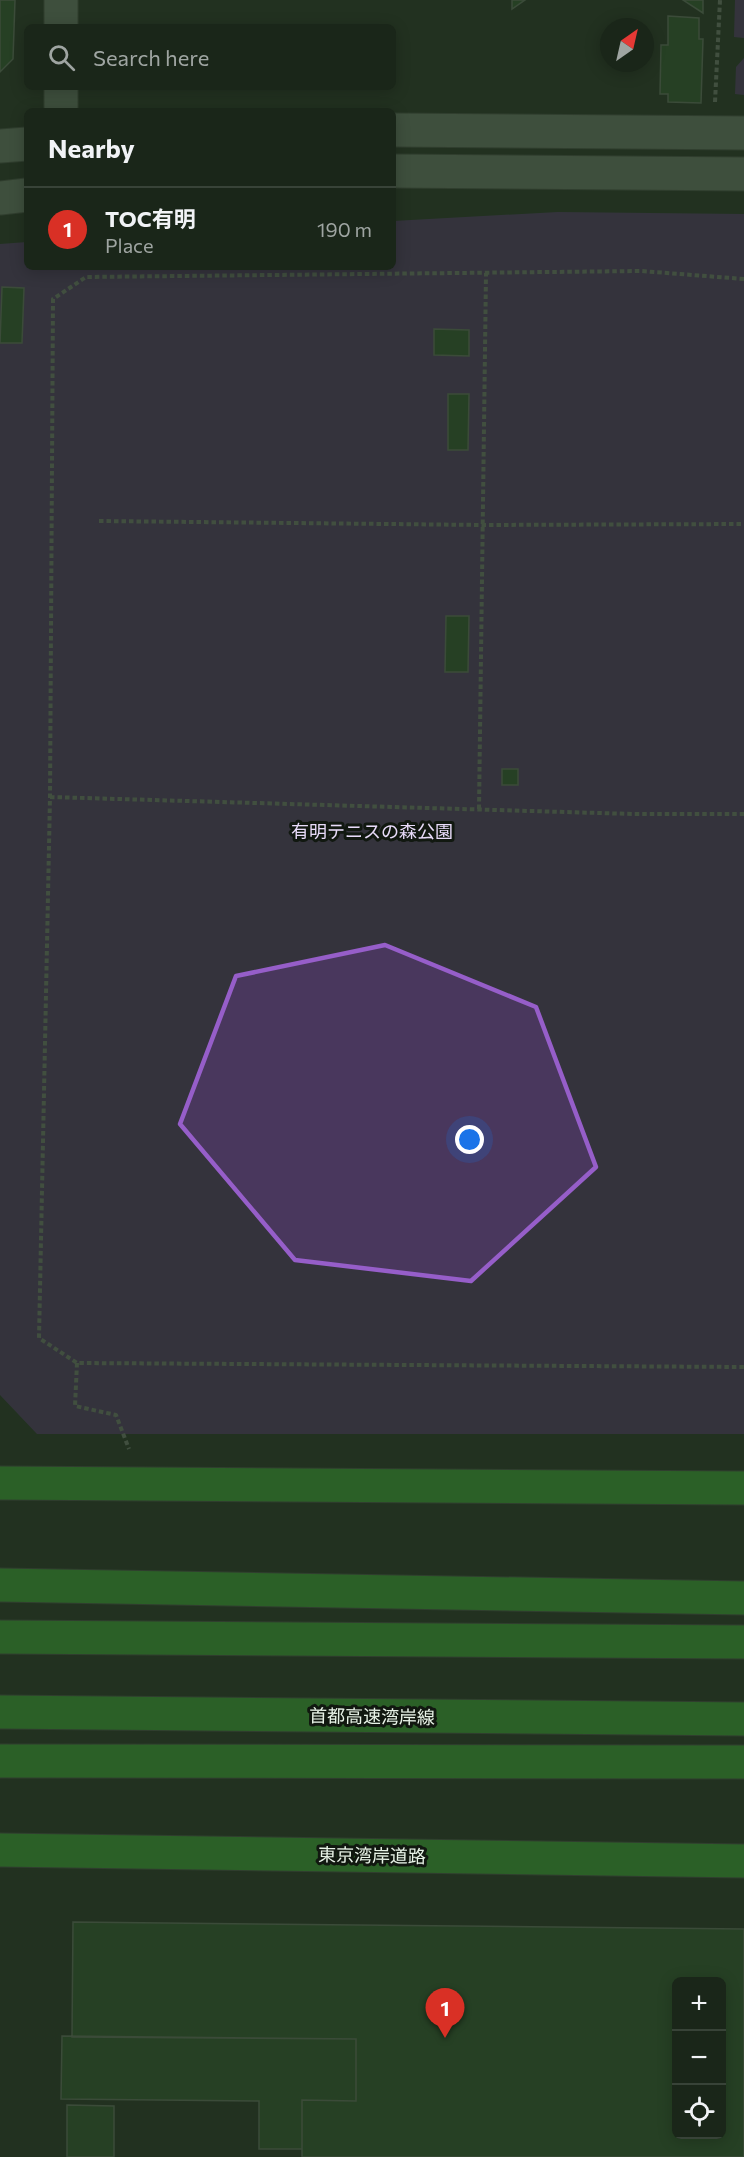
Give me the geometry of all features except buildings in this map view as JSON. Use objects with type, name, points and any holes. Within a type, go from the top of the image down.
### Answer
[{"type":"highway","points":[[0,1483],[744,1488]]},
{"type":"highway","points":[[0,1586],[735,1597]]},
{"type":"highway","points":[[0,1637],[736,1642]]},
{"type":"highway","name":"首都高速湾岸線","points":[[0,1712],[736,1719]]},
{"type":"highway","points":[[0,1761],[737,1762]]},
{"type":"highway","name":"東京湾岸道路","points":[[0,1850],[744,1861]]},
{"type":"street","points":[[61,0],[61,24]]},
{"type":"street","points":[[61,90],[61,108]]},
{"type":"street","points":[[396,130],[744,133]]},
{"type":"street","points":[[0,146],[24,144]]},
{"type":"street","points":[[396,171],[744,174]]},
{"type":"street","points":[[0,198],[24,195]]},
{"type":"path","points":[[715,106],[720,0]]},
{"type":"path","points":[[744,279],[641,271],[86,277],[53,299],[50,797],[39,1338],[77,1363],[744,1367]]},
{"type":"path","points":[[480,809],[486,273]]},
{"type":"path","points":[[99,521],[483,525],[744,524]]},
{"type":"path","points":[[50,797],[633,814],[744,814]]},
{"type":"path","points":[[77,1363],[75,1406],[116,1415],[129,1449]]},
{"type":"highlighted area","points":[[385,945],[536,1007],[596,1167],[471,1281],[295,1260],[180,1124],[236,976]]},
{"type":"green space","points":[[735,0],[744,0],[744,38],[734,37]]},
{"type":"green space","points":[[744,58],[744,95],[735,94],[736,67]]},
{"type":"green space","name":"有明テニスの森公園","points":[[558,212],[744,214],[744,1434],[37,1434],[0,1395],[0,244],[24,242],[24,270],[396,270],[396,221]]},
{"type":"place","name":"TOC有明","points":[[445,2038]]}]
